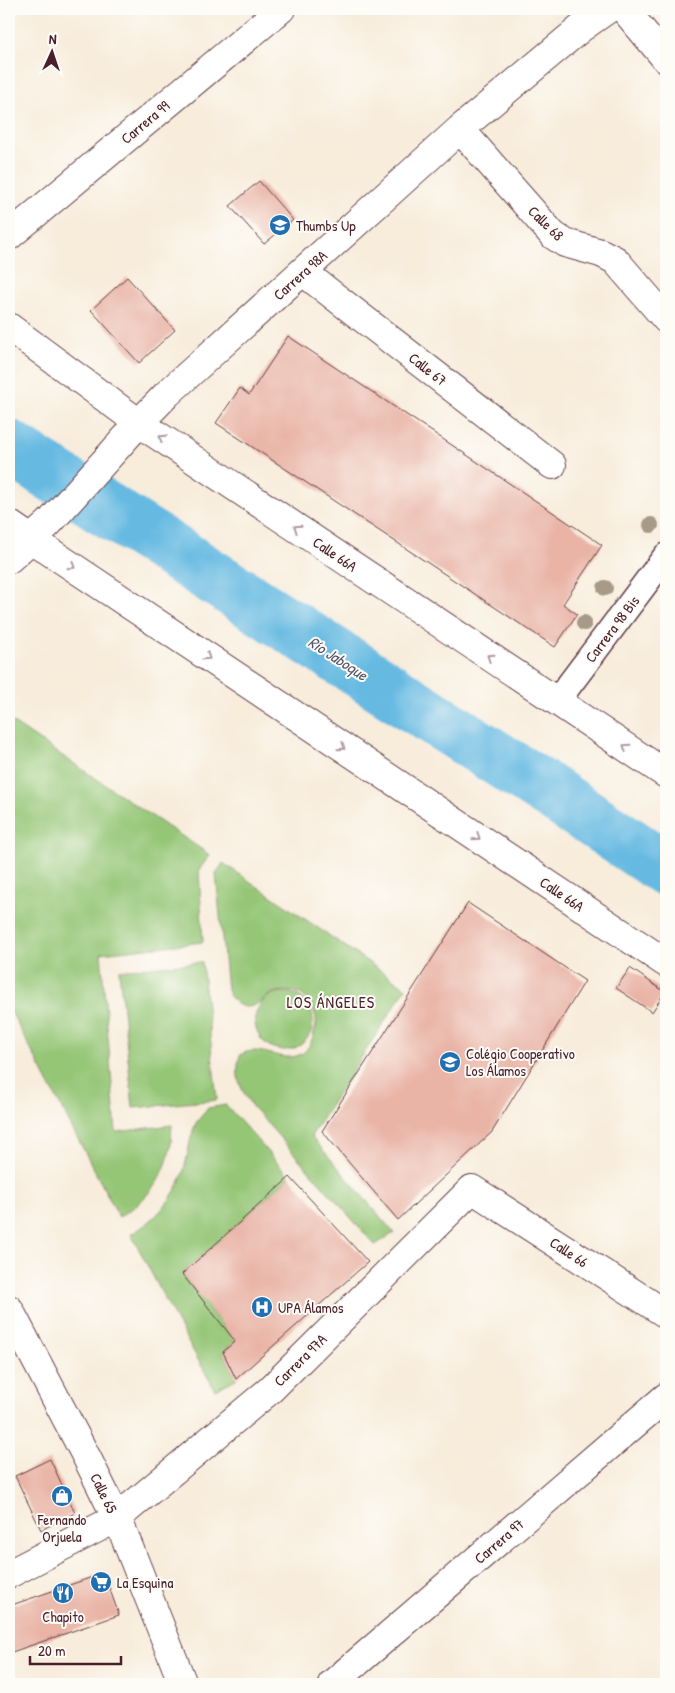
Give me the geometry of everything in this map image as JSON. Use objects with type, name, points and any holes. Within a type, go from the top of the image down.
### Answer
[{"type":"street","name":"Carrera 98A","points":[[9,559],[49,523],[132,430],[167,394],[460,129],[581,28],[608,9]]},
{"type":"street","points":[[624,9],[666,59]]},
{"type":"street","name":"Carrera 99","points":[[9,236],[271,12]]},
{"type":"street","name":"Calle 68","points":[[460,129],[553,235],[565,243],[600,253],[615,260],[666,319]]},
{"type":"street","name":"Calle 67","points":[[304,272],[552,465]]},
{"type":"street","name":"Calle 66A","points":[[9,326],[132,430],[557,701],[666,774]]},
{"type":"street","name":"Calle 66A","points":[[9,524],[666,963]]},
{"type":"street","name":"Carrera 98 Bis","points":[[557,701],[666,556]]},
{"type":"street","name":"Calle 66","points":[[472,1189],[666,1314]]},
{"type":"street","name":"Carrera 97A","points":[[9,1574],[116,1518],[270,1390],[472,1189]]},
{"type":"street","name":"Calle 65","points":[[9,1309],[88,1460],[116,1518],[183,1684]]},
{"type":"street","name":"Carrera 97","points":[[332,1684],[666,1398]]},
{"type":"green space","points":[[9,720],[210,855],[199,870],[203,942],[101,953],[116,1132],[172,1125],[171,1143],[167,1160],[159,1180],[145,1197],[119,1217],[9,1008]]},
{"type":"green space","points":[[223,863],[406,988],[311,1136],[394,1233],[375,1245],[251,1105],[239,1082],[238,1063],[240,1055],[255,1051],[287,1057],[303,1053],[308,1048],[312,1039],[316,1019],[307,1000],[295,992],[272,993],[257,1004],[247,1007],[238,1004],[231,998],[227,990],[216,874]]},
{"type":"green space","points":[[202,962],[217,1100],[133,1108],[119,970]]},
{"type":"green space","points":[[284,992],[295,994],[308,1005],[313,1021],[311,1032],[300,1045],[284,1050],[273,1048],[260,1037],[255,1021],[257,1010],[268,997]]},
{"type":"green space","points":[[226,1105],[290,1177],[182,1274],[235,1341],[223,1352],[236,1379],[215,1390],[131,1234],[156,1216],[174,1192],[183,1173],[197,1121],[208,1108]]},
{"type":"building","points":[[259,181],[293,220],[264,244],[230,206]]},
{"type":"building","points":[[127,277],[175,330],[139,363],[91,310]]},
{"type":"building","points":[[288,336],[602,545],[563,604],[577,614],[555,647],[216,423],[240,388],[249,395]]},
{"type":"building","name":"Colégio Cooperativo Los Álamos","points":[[468,903],[585,981],[492,1132],[398,1220],[322,1131]]},
{"type":"building","points":[[630,968],[665,992],[652,1012],[616,988]]},
{"type":"building","name":"UPA Álamos","points":[[290,1177],[368,1262],[236,1379],[223,1352],[235,1341],[182,1274]]},
{"type":"building","points":[[50,1459],[75,1513],[41,1530],[15,1476]]},
{"type":"building","points":[[104,1573],[119,1615],[9,1653],[9,1606]]},
{"type":"waterway","name":"Río Jaboque","points":[[9,447],[556,796],[666,869]]},
{"type":"place","name":"Thumbs Up","points":[[280,225]]},
{"type":"place","name":"Colégio Cooperativo Los Álamos","points":[[450,1062]]},
{"type":"place","name":"UPA Álamos","points":[[262,1307]]},
{"type":"place","name":"Fernando Orjuela","points":[[62,1496]]},
{"type":"place","name":"La Esquina","points":[[101,1582]]},
{"type":"place","name":"Chapito","points":[[63,1593]]},
{"type":"district","name":"LOS ÁNGELES","points":[[331,1002]]}]
